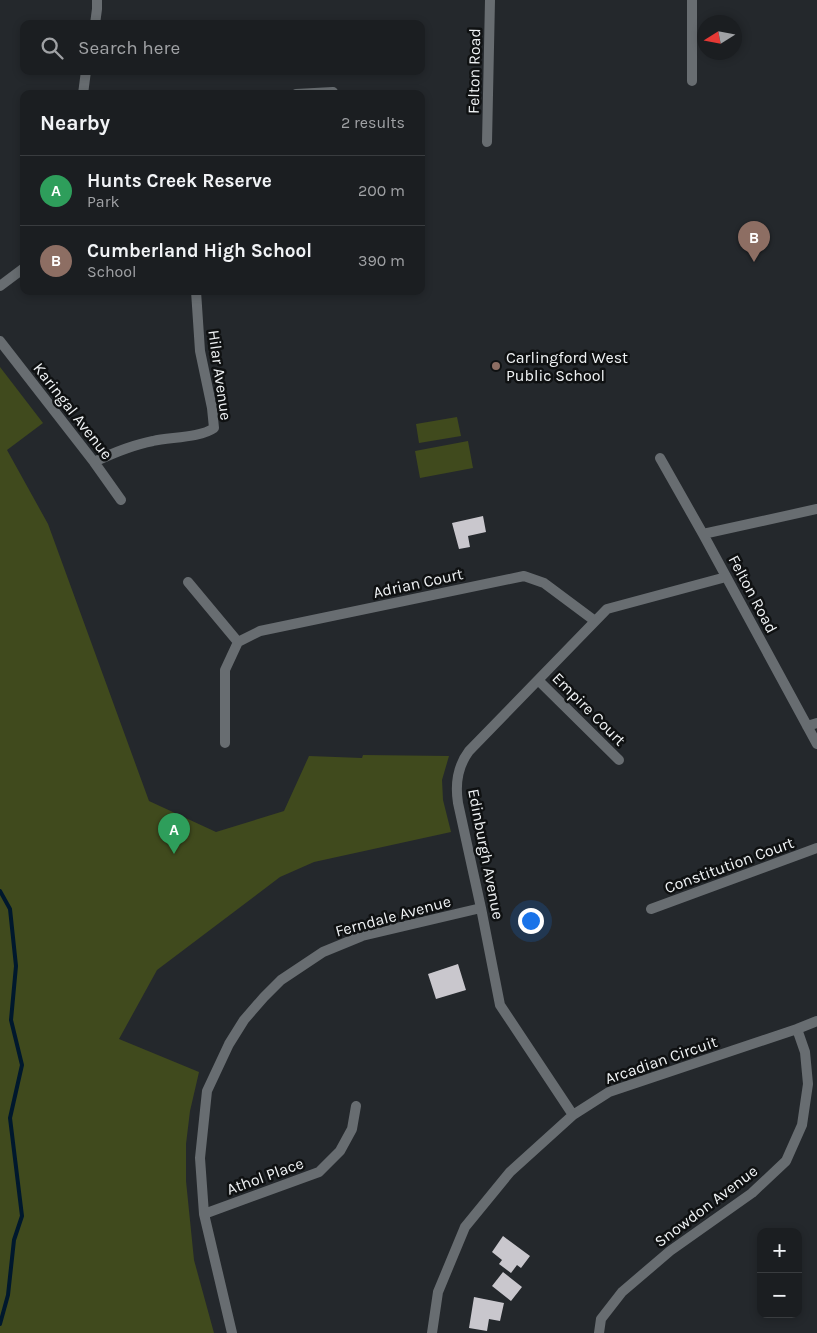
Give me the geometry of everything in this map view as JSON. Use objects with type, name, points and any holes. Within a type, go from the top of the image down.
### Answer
[{"type":"street","points":[[96,0],[96,20]]},
{"type":"street","name":"Felton Road","points":[[487,142],[490,0]]},
{"type":"street","points":[[692,0],[692,81]]},
{"type":"street","points":[[84,90],[85,75]]},
{"type":"street","points":[[0,286],[20,271]]},
{"type":"street","name":"Hilar Avenue","points":[[94,462],[121,450],[152,441],[210,431],[214,428],[212,408],[200,351],[196,295]]},
{"type":"street","name":"Karingal Avenue","points":[[0,341],[94,462],[121,500]]},
{"type":"street","name":"Felton Road","points":[[660,458],[726,577],[812,724],[817,744]]},
{"type":"street","points":[[703,534],[817,510]]},
{"type":"street","name":"Adrian Court","points":[[238,642],[260,630],[524,576],[544,583],[595,621]]},
{"type":"street","name":"Edinburgh Avenue","points":[[573,1115],[500,1005],[456,793],[456,779],[468,751],[607,609],[726,577]]},
{"type":"street","points":[[188,582],[238,642],[225,670],[225,743]]},
{"type":"street","name":"Empire Court","points":[[538,680],[619,760]]},
{"type":"street","name":"Constitution Court","points":[[650,910],[817,848]]},
{"type":"street","name":"Ferndale Avenue","points":[[232,1333],[204,1214],[200,1158],[207,1091],[229,1044],[244,1020],[281,980],[323,952],[370,934],[481,908]]},
{"type":"street","name":"Arcadian Circuit","points":[[432,1333],[438,1292],[465,1227],[510,1172],[573,1115],[609,1092],[817,1021]]},
{"type":"street","name":"Snowdon Avenue","points":[[599,1333],[601,1319],[622,1292],[670,1251],[752,1193],[786,1161],[802,1125],[808,1084],[805,1052],[797,1029]]},
{"type":"street","name":"Athol Place","points":[[204,1214],[319,1172],[340,1151],[352,1129],[356,1106]]},
{"type":"green space","points":[[0,367],[43,423],[7,450],[48,524],[149,801],[216,832],[284,811],[309,756],[362,758],[363,755],[449,756],[442,780],[443,800],[451,832],[314,862],[280,877],[157,970],[119,1039],[199,1072],[190,1111],[186,1144],[186,1181],[194,1260],[214,1333],[0,1333]]},
{"type":"green space","points":[[457,417],[461,436],[419,443],[416,424]]},
{"type":"green space","points":[[468,441],[473,468],[420,478],[415,451]]},
{"type":"building","points":[[483,516],[486,532],[468,536],[470,547],[459,549],[452,523]]},
{"type":"building","points":[[458,964],[466,990],[436,999],[428,974]]},
{"type":"building","points":[[503,1236],[530,1256],[521,1268],[517,1265],[511,1273],[499,1264],[502,1260],[492,1252]]},
{"type":"building","points":[[503,1272],[522,1287],[511,1301],[492,1286]]},
{"type":"building","points":[[474,1297],[504,1303],[500,1321],[489,1319],[487,1331],[469,1328]]},
{"type":"waterway","points":[[0,891],[10,909],[16,966],[11,1020],[22,1065],[10,1118],[22,1216],[14,1240],[8,1295],[0,1324]]},
{"type":"place","name":"Cumberland High School","points":[[754,262]]},
{"type":"place","name":"Carlingford West Public School","points":[[496,366]]},
{"type":"place","name":"Hunts Creek Reserve","points":[[174,854]]}]
